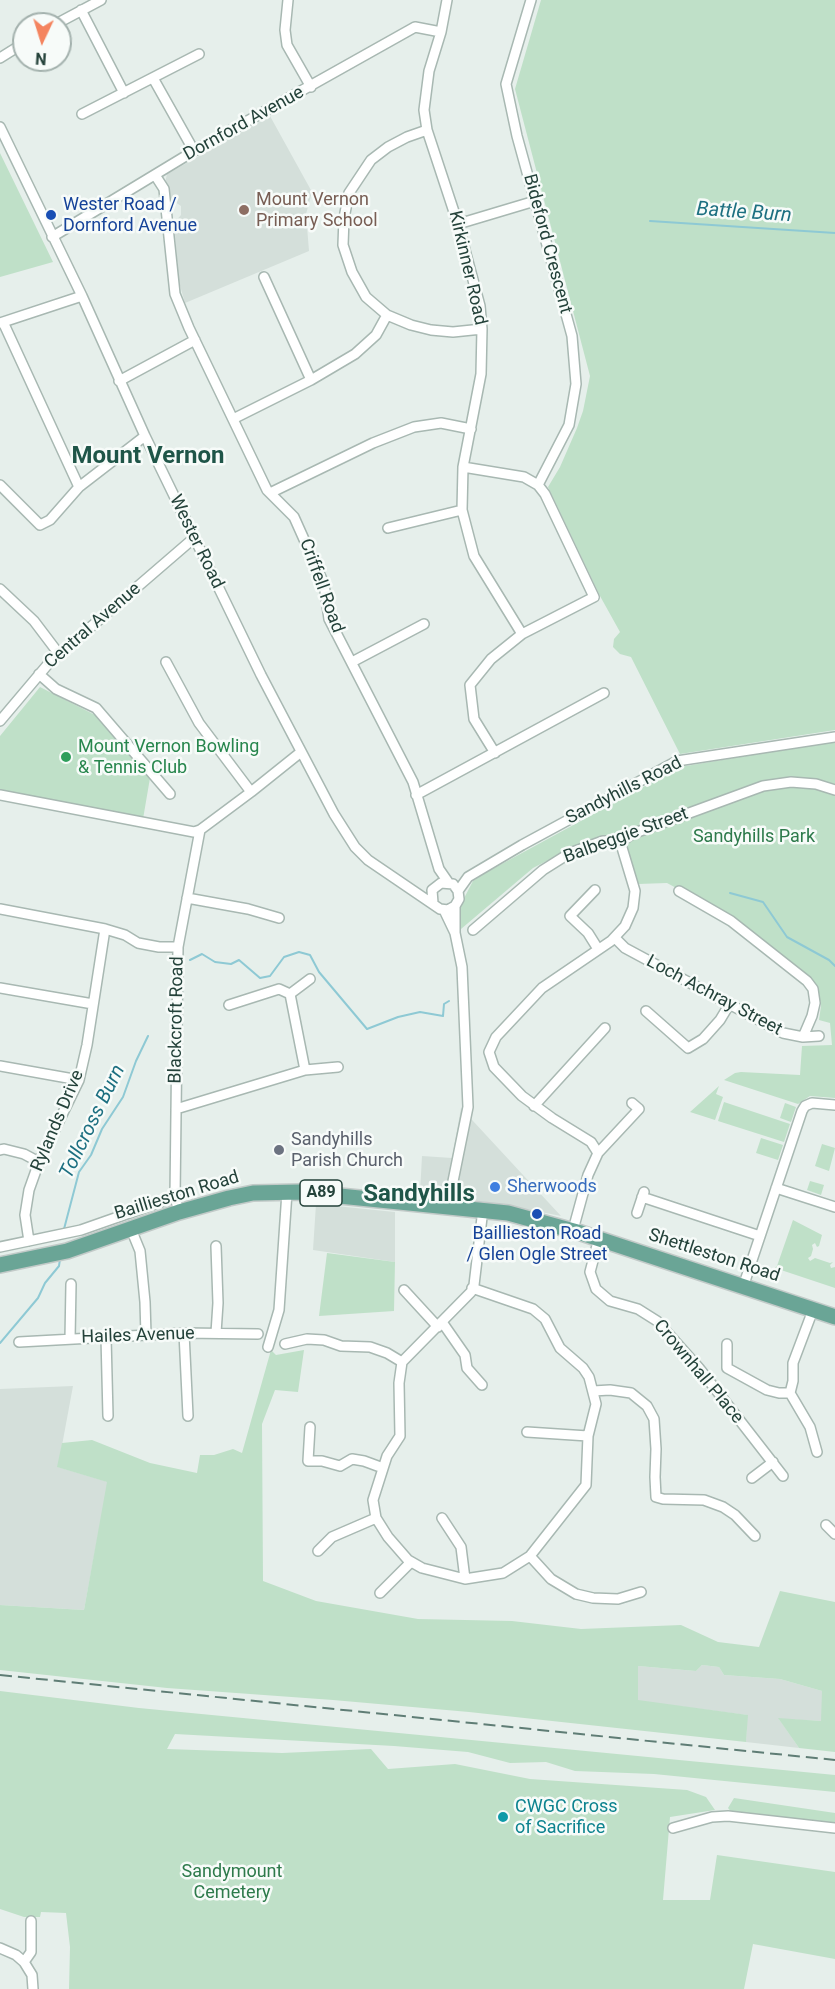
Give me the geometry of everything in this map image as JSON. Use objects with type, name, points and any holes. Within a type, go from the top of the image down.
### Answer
[{"type":"main road","name":"Baillieston Road","points":[[0,1265],[62,1253],[179,1212],[241,1195],[287,1192],[483,1209],[508,1213],[577,1231]]},
{"type":"main road","name":"Shettleston Road","points":[[577,1231],[835,1317]]},
{"type":"street","points":[[72,14],[100,0]]},
{"type":"street","points":[[288,0],[285,30],[287,45],[311,87]]},
{"type":"street","name":"Kirkinner Road","points":[[447,0],[441,32],[429,71],[424,110],[427,130],[459,224],[480,306],[481,374],[464,467],[462,510],[474,556],[522,634]]},
{"type":"street","name":"Bideford Crescent","points":[[531,0],[506,84],[572,336],[576,384],[570,425],[538,485]]},
{"type":"street","points":[[81,9],[124,93]]},
{"type":"street","name":"Dornford Avenue","points":[[52,237],[194,151],[416,27],[441,32]]},
{"type":"street","points":[[82,114],[199,54]]},
{"type":"street","points":[[153,78],[194,151]]},
{"type":"street","name":"Wester Road","points":[[0,127],[82,296],[119,381],[194,538],[301,752],[345,832],[359,852],[403,886],[432,899]]},
{"type":"street","points":[[427,130],[407,137],[371,160],[349,193],[342,245],[352,272],[366,297],[387,315],[431,330],[453,332],[482,329]]},
{"type":"street","name":"Criffell Road","points":[[155,175],[164,189],[175,294],[270,493],[294,517],[324,584],[329,619],[413,782],[439,868],[453,886]]},
{"type":"street","points":[[459,224],[535,201]]},
{"type":"street","points":[[264,277],[311,380]]},
{"type":"street","points":[[79,488],[2,322],[82,296]]},
{"type":"street","points":[[233,419],[311,380],[355,354],[376,335],[387,315]]},
{"type":"street","points":[[119,381],[195,340]]},
{"type":"street","points":[[270,493],[373,443],[414,427],[441,423],[471,429]]},
{"type":"street","points":[[0,485],[40,525],[50,520],[79,488],[145,436]]},
{"type":"street","points":[[464,467],[524,477],[538,485],[545,494],[594,597],[522,634],[491,659],[470,685],[474,719],[495,753]]},
{"type":"street","points":[[388,528],[462,510]]},
{"type":"street","name":"Central Avenue","points":[[0,721],[59,654],[194,538]]},
{"type":"street","points":[[0,590],[34,621],[59,654]]},
{"type":"street","points":[[352,662],[424,624]]},
{"type":"street","points":[[166,662],[199,723],[251,792]]},
{"type":"street","points":[[39,674],[56,689],[96,708],[170,794]]},
{"type":"street","points":[[416,795],[604,693]]},
{"type":"street","name":"Sandyhills Road","points":[[448,1206],[468,1107],[462,967],[455,933],[455,906],[459,899],[453,886],[464,882],[468,877],[522,844],[678,761],[835,737]]},
{"type":"street","points":[[0,795],[189,832],[200,830],[301,752]]},
{"type":"street","name":"Balbeggie Street","points":[[473,930],[543,870],[570,853],[603,841],[620,841],[632,834],[764,786],[791,782],[816,784],[835,790]]},
{"type":"street","name":"Blackcroft Road","points":[[179,1212],[175,1197],[178,947],[200,830]]},
{"type":"street","points":[[598,1153],[591,1142],[534,1106],[494,1067],[489,1052],[495,1037],[542,988],[615,938],[630,916],[635,896],[634,887],[620,841]]},
{"type":"street","name":"Criffell Road","points":[[437,884],[439,868]]},
{"type":"street","points":[[453,886],[437,884],[432,899],[440,909],[455,906]]},
{"type":"street","points":[[595,890],[570,916],[588,933],[598,949]]},
{"type":"street","points":[[679,891],[731,921],[807,981],[813,989],[815,1003],[803,1037]]},
{"type":"street","points":[[187,898],[248,909],[279,918]]},
{"type":"street","points":[[0,909],[105,929],[125,935],[138,943],[159,947],[178,947]]},
{"type":"street","name":"Sandyhills Road","points":[[444,910],[455,933]]},
{"type":"street","name":"Rylands Drive","points":[[30,1241],[26,1215],[29,1190],[39,1162],[79,1080],[87,1045],[105,929]]},
{"type":"street","name":"Loch Achray Street","points":[[615,938],[625,948],[783,1033],[803,1037],[819,1036]]},
{"type":"street","points":[[290,994],[310,980]]},
{"type":"street","points":[[0,988],[93,1004]]},
{"type":"street","points":[[229,1005],[279,988],[290,994]]},
{"type":"street","points":[[290,994],[305,1070]]},
{"type":"street","points":[[646,1011],[688,1048],[703,1039],[720,1020],[729,1005]]},
{"type":"street","points":[[534,1106],[605,1028]]},
{"type":"street","points":[[0,1066],[79,1080]]},
{"type":"street","points":[[176,1109],[305,1070],[338,1067]]},
{"type":"street","points":[[577,1231],[588,1175],[598,1153],[639,1110],[632,1103]]},
{"type":"street","points":[[743,1287],[803,1109],[812,1103],[835,1105]]},
{"type":"street","points":[[0,1150],[24,1154],[39,1162]]},
{"type":"street","points":[[776,1188],[835,1207]]},
{"type":"street","points":[[268,1347],[279,1310],[287,1192]]},
{"type":"street","points":[[637,1213],[643,1194],[760,1236]]},
{"type":"street","points":[[0,1247],[64,1234],[175,1197]]},
{"type":"street","points":[[472,1288],[533,1309],[545,1319],[560,1348],[583,1368],[589,1377],[596,1404],[588,1436],[586,1485],[530,1556],[503,1573],[465,1580],[422,1568],[411,1562],[388,1537],[376,1518],[373,1500],[387,1456],[400,1436],[399,1383],[402,1362],[472,1288],[483,1209]]},
{"type":"street","points":[[132,1229],[140,1251],[146,1335]]},
{"type":"street","name":"Crownhall Place","points":[[599,1238],[590,1267],[590,1276],[596,1289],[610,1301],[638,1309],[657,1321],[699,1368],[783,1476]]},
{"type":"street","points":[[216,1246],[218,1303],[216,1333]]},
{"type":"street","points":[[70,1339],[71,1284]]},
{"type":"street","points":[[404,1290],[440,1324],[465,1355],[467,1368],[482,1385]]},
{"type":"street","points":[[813,1310],[793,1363],[790,1393],[810,1427],[817,1452]]},
{"type":"street","points":[[184,1334],[188,1416]]},
{"type":"street","name":"Hailes Avenue","points":[[19,1342],[146,1335],[258,1334]]},
{"type":"street","points":[[106,1337],[108,1416]]},
{"type":"street","points":[[285,1344],[307,1339],[324,1340],[341,1346],[370,1347],[402,1362]]},
{"type":"street","points":[[727,1344],[727,1368],[767,1390],[790,1393]]},
{"type":"street","points":[[593,1391],[610,1390],[631,1394],[647,1406],[654,1419],[657,1449],[656,1497]]},
{"type":"street","points":[[308,1461],[310,1427]]},
{"type":"street","points":[[527,1432],[588,1436]]},
{"type":"street","points":[[297,1460],[321,1461],[340,1466],[352,1459],[383,1468]]},
{"type":"street","points":[[752,1478],[772,1462]]},
{"type":"street","points":[[647,1502],[656,1497],[705,1500],[735,1515],[754,1536]]},
{"type":"street","points":[[318,1551],[332,1537],[376,1518]]},
{"type":"street","points":[[442,1518],[461,1547],[465,1580]]},
{"type":"street","points":[[826,1525],[835,1534]]},
{"type":"street","points":[[530,1556],[551,1579],[576,1594],[593,1598],[618,1599],[641,1592]]},
{"type":"street","points":[[380,1593],[411,1562]]},
{"type":"street","points":[[673,1828],[712,1817],[728,1816],[835,1828]]},
{"type":"street","points":[[24,1962],[31,1952],[31,1921]]},
{"type":"street","points":[[0,1948],[16,1955],[24,1962],[32,1975],[33,1989]]},
{"type":"shaded area","name":"Mount Vernon Primary School","points":[[270,116],[312,192],[306,214],[309,251],[185,303],[179,282],[174,223],[181,215],[181,206],[172,200],[165,183],[167,174]]},
{"type":"shaded area","points":[[461,1108],[561,1216],[500,1204],[420,1193],[422,1156],[452,1158]]},
{"type":"shaded area","points":[[316,1204],[395,1212],[395,1262],[313,1250]]},
{"type":"shaded area","points":[[73,1386],[58,1467],[108,1482],[84,1610],[0,1605],[0,1389]]},
{"type":"shaded area","points":[[702,1665],[719,1667],[724,1675],[780,1679],[822,1691],[822,1721],[779,1719],[799,1748],[746,1742],[747,1715],[638,1701],[638,1666],[696,1671]]},
{"type":"green space","points":[[541,0],[835,0],[835,730],[680,754],[631,657],[620,654],[613,647],[614,639],[620,632],[600,596],[548,487],[560,467],[577,428],[590,376],[515,89]]},
{"type":"green space","points":[[0,153],[53,262],[0,277]]},
{"type":"green space","name":"Mount Vernon Bowling & Tennis Club","points":[[40,687],[95,715],[150,778],[143,819],[0,790],[0,736]]},
{"type":"green space","name":"Sandyhills Park","points":[[835,741],[835,1098],[810,1096],[798,1104],[724,1080],[741,1072],[800,1075],[802,1046],[832,1045],[830,1023],[819,1020],[821,1006],[818,990],[809,978],[741,923],[667,883],[638,884],[621,832],[566,851],[533,868],[461,929],[459,918],[462,902],[473,881],[680,767]]},
{"type":"green space","points":[[719,1086],[716,1094],[723,1097],[715,1120],[690,1112]]},
{"type":"green space","points":[[724,1102],[790,1124],[784,1142],[718,1121]]},
{"type":"green space","points":[[785,1103],[796,1107],[791,1122],[780,1118]]},
{"type":"green space","points":[[761,1138],[783,1145],[778,1160],[756,1153]]},
{"type":"green space","points":[[822,1144],[835,1148],[829,1171],[815,1166]]},
{"type":"green space","points":[[810,1181],[824,1185],[821,1195],[807,1190]]},
{"type":"green space","points":[[793,1220],[822,1235],[819,1246],[817,1247],[815,1243],[812,1245],[811,1256],[808,1258],[810,1261],[815,1258],[833,1262],[830,1265],[831,1268],[835,1267],[835,1288],[775,1268]]},
{"type":"green space","points":[[327,1253],[395,1262],[394,1311],[319,1316]]},
{"type":"green space","points":[[271,1350],[276,1355],[304,1350],[298,1392],[275,1390],[262,1424],[263,1581],[316,1601],[418,1619],[512,1621],[581,1629],[681,1625],[718,1642],[759,1647],[780,1591],[835,1602],[835,1752],[799,1748],[778,1718],[821,1721],[822,1691],[780,1679],[724,1675],[719,1667],[702,1665],[696,1671],[638,1666],[638,1700],[748,1715],[746,1742],[469,1712],[167,1688],[0,1670],[0,1605],[84,1610],[107,1482],[57,1467],[62,1443],[92,1440],[150,1463],[197,1473],[200,1455],[214,1455],[233,1449],[242,1453]]},
{"type":"green space","name":"Sandymount Cemetery","points":[[0,1691],[139,1708],[835,1775],[835,1792],[654,1774],[575,1771],[546,1762],[510,1763],[468,1752],[394,1746],[175,1734],[167,1749],[282,1753],[371,1749],[388,1769],[455,1764],[530,1779],[687,1790],[706,1797],[715,1810],[670,1817],[663,1900],[710,1900],[717,1855],[835,1872],[835,1959],[753,1944],[744,1989],[69,1989],[70,1947],[66,1913],[41,1912],[40,1917],[24,1917],[0,1909]]},
{"type":"green space","points":[[734,1798],[835,1813],[835,1824],[732,1813],[728,1808]]},
{"type":"waterway","name":"Battle Burn","points":[[650,221],[835,233]]},
{"type":"waterway","name":"Tollcross Burn","points":[[730,893],[763,902],[787,937],[829,960],[835,966]]},
{"type":"waterway","name":"Tollcross Burn","points":[[190,960],[202,954],[215,962],[231,964],[239,960],[260,978],[270,976],[284,957],[299,952],[310,955],[319,972],[367,1029],[398,1017],[420,1012],[443,1016],[444,1004],[449,1001]]},
{"type":"waterway","name":"Tollcross Burn","points":[[64,1229],[79,1172],[91,1155],[102,1129],[123,1097],[148,1036]]},
{"type":"waterway","name":"Tollcross Burn","points":[[0,1343],[38,1298],[45,1283],[59,1266],[60,1259]]},
{"type":"railway","points":[[0,1675],[835,1760]]},
{"type":"place","name":"Mount Vernon Primary School","points":[[244,210]]},
{"type":"place","name":"Wester Road / Dornford Avenue","points":[[51,215]]},
{"type":"place","name":"Mount Vernon Bowling & Tennis Club","points":[[66,757]]},
{"type":"place","name":"Sandyhills Parish Church","points":[[279,1150]]},
{"type":"place","name":"Sherwoods","points":[[495,1187]]},
{"type":"place","name":"Baillieston Road / Glen Ogle Street","points":[[537,1214]]},
{"type":"place","name":"CWGC Cross of Sacrifice","points":[[503,1817]]},
{"type":"district","name":"Mount Vernon","points":[[148,457]]},
{"type":"district","name":"Sandyhills","points":[[419,1195]]}]
